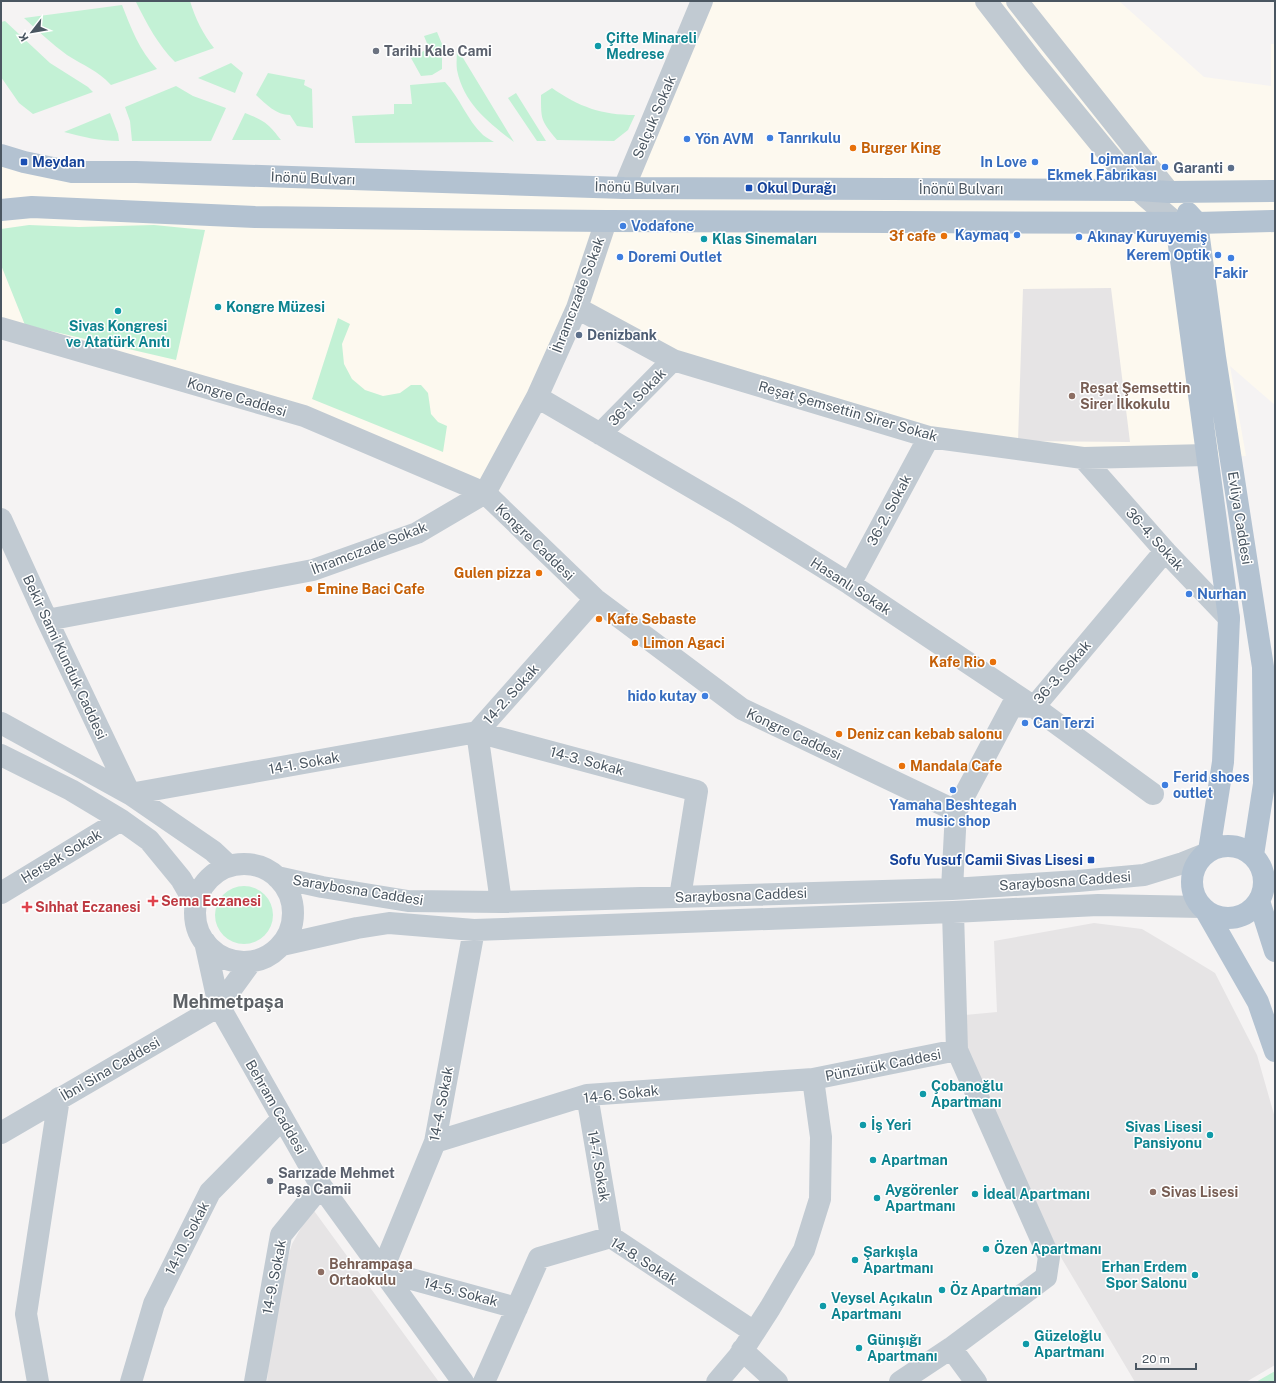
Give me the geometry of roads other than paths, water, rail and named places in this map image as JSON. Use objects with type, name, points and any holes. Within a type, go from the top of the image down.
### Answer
[{"type":"main road","name":"İnönü Bulvarı","points":[[1,155],[24,162],[72,172],[136,172],[624,188],[1138,190],[1169,192],[1275,191]]},
{"type":"main road","points":[[1169,192],[1198,223]]},
{"type":"main road","points":[[1,210],[32,207],[255,217],[606,221],[1198,223],[1275,221]]},
{"type":"main road","name":"Evliya Caddesi","points":[[1176,223],[1229,618],[1223,762],[1206,853]]},
{"type":"main road","name":"Evliya Caddesi","points":[[1198,223],[1215,357],[1269,668],[1261,857]]},
{"type":"main road","points":[[1275,951],[1265,897],[1265,879],[1260,864],[1261,857],[1233,846],[1221,846],[1206,853],[1194,868],[1192,881],[1194,895],[1204,909],[1258,1002],[1275,1051]]},
{"type":"main road","points":[[1204,909],[1218,917],[1235,918],[1247,914],[1265,897]]},
{"type":"street","name":"Selçuk Sokak","points":[[624,188],[702,1]]},
{"type":"street","points":[[986,1],[1034,63],[1138,190],[1176,223]]},
{"type":"street","points":[[1018,1],[1169,192]]},
{"type":"street","name":"İhramcızade Sokak","points":[[47,620],[313,570],[417,533],[485,493],[536,397],[576,308],[606,221]]},
{"type":"street","name":"Reşat Şemsettin Sirer Sokak","points":[[576,308],[673,360],[929,437],[1083,458],[1207,455]]},
{"type":"street","name":"Kongre Caddesi","points":[[1,328],[304,416],[485,493],[595,600],[742,709],[956,811]]},
{"type":"street","name":"36-1. Sokak","points":[[600,434],[673,360]]},
{"type":"street","name":"Hasanlı Sokak","points":[[536,397],[734,512],[850,584],[1034,707],[1153,794]]},
{"type":"street","name":"36-2. Sokak","points":[[850,584],[929,437]]},
{"type":"street","name":"36-4. Sokak","points":[[1083,458],[1165,551],[1229,618]]},
{"type":"street","name":"Bekir Sami Kunduk Caddesi","points":[[1,519],[47,620],[130,794]]},
{"type":"street","name":"36-3. Sokak","points":[[956,811],[1012,706],[1034,707],[1165,551]]},
{"type":"street","name":"14-2. Sokak","points":[[501,902],[477,732],[595,600]]},
{"type":"street","points":[[1,723],[130,794],[213,851],[229,866]]},
{"type":"street","name":"14-3. Sokak","points":[[477,732],[697,791],[680,897]]},
{"type":"street","name":"14-1. Sokak","points":[[130,794],[477,732]]},
{"type":"street","points":[[1,755],[71,790],[121,820],[149,840],[181,879],[196,905]]},
{"type":"street","points":[[952,889],[956,811]]},
{"type":"street","name":"Hersek Sokak","points":[[1,893],[121,820]]},
{"type":"street","name":"Saraybosna Caddesi","points":[[277,877],[329,888],[408,901],[501,902],[952,889],[1070,881],[1144,875],[1183,864],[1206,853]]},
{"type":"street","points":[[240,864],[258,866],[269,870],[277,877],[289,892],[293,910],[291,928],[282,945],[269,956],[251,962],[234,961],[213,951],[201,937],[195,913],[200,892],[207,881],[217,872],[229,866],[240,864]]},
{"type":"street","name":"Saraybosna Caddesi","points":[[282,945],[357,928],[388,923],[474,930],[1098,905],[1204,909]]},
{"type":"street","name":"Pünzürük Caddesi","points":[[717,1382],[754,1332],[804,1250],[820,1199],[821,1137],[813,1078],[957,1050],[953,912]]},
{"type":"street","name":"14-4. Sokak","points":[[382,1271],[435,1142],[474,930]]},
{"type":"street","name":"Behram Caddesi","points":[[205,942],[219,1006],[321,1186],[463,1382]]},
{"type":"street","points":[[219,1006],[251,962]]},
{"type":"street","name":"İbni Sina Caddesi","points":[[1,1133],[219,1006]]},
{"type":"street","points":[[900,1382],[951,1348],[1046,1277],[1048,1258],[957,1050]]},
{"type":"street","name":"14-6. Sokak","points":[[435,1142],[587,1095],[813,1078]]},
{"type":"street","name":"14-7. Sokak","points":[[587,1095],[611,1237]]},
{"type":"street","points":[[38,1382],[26,1314],[59,1098]]},
{"type":"street","name":"14-10. Sokak","points":[[131,1382],[154,1304],[210,1192],[282,1119]]},
{"type":"street","name":"14-9. Sokak","points":[[255,1382],[281,1235],[321,1186]]},
{"type":"street","name":"14-8. Sokak","points":[[484,1382],[539,1258],[611,1237],[754,1332]]},
{"type":"street","name":"14-5. Sokak","points":[[382,1271],[517,1308]]},
{"type":"street","points":[[951,1348],[976,1382]]},
{"type":"street","points":[[742,1350],[777,1382]]},
{"type":"place","name":"Çifte Minareli Medrese","points":[[598,46]]},
{"type":"place","name":"Tarihi Kale Cami","points":[[376,51]]},
{"type":"place","name":"Tanrıkulu","points":[[770,138]]},
{"type":"place","name":"Yön AVM","points":[[687,139]]},
{"type":"place","name":"Burger King","points":[[853,148]]},
{"type":"place","name":"Meydan","points":[[24,162]]},
{"type":"place","name":"In Love","points":[[1035,162]]},
{"type":"place","name":"Lojmanlar Ekmek Fabrikası","points":[[1165,167]]},
{"type":"place","name":"Garanti","points":[[1231,168]]},
{"type":"place","name":"Okul Durağı","points":[[749,188]]},
{"type":"place","name":"Vodafone","points":[[623,226]]},
{"type":"place","name":"Kaymaq","points":[[1017,235]]},
{"type":"place","name":"3f cafe","points":[[944,236]]},
{"type":"place","name":"Akınay Kuruyemiş","points":[[1079,237]]},
{"type":"place","name":"Klas Sinemaları","points":[[704,239]]},
{"type":"place","name":"Kerem Optik","points":[[1218,255]]},
{"type":"place","name":"Doremi Outlet","points":[[620,257]]},
{"type":"place","name":"Fakir","points":[[1231,258]]},
{"type":"place","name":"Kongre Müzesi","points":[[218,307]]},
{"type":"place","name":"Sivas Kongresi ve Atatürk Anıtı","points":[[118,311]]},
{"type":"place","name":"Denizbank","points":[[579,335]]},
{"type":"place","name":"Reşat Şemsettin Sirer İlkokulu","points":[[1072,396]]},
{"type":"place","name":"Gulen pizza","points":[[539,573]]},
{"type":"place","name":"Emine Baci Cafe","points":[[309,589]]},
{"type":"place","name":"Nurhan","points":[[1189,594]]},
{"type":"place","name":"Kafe Sebaste","points":[[599,619]]},
{"type":"place","name":"Limon Agaci","points":[[635,643]]},
{"type":"place","name":"Kafe Rio","points":[[993,662]]},
{"type":"place","name":"hido kutay","points":[[705,696]]},
{"type":"place","name":"Can Terzi","points":[[1025,723]]},
{"type":"place","name":"Deniz can kebab salonu","points":[[839,734]]},
{"type":"place","name":"Mandala Cafe","points":[[902,766]]},
{"type":"place","name":"Ferid shoes outlet","points":[[1165,785]]},
{"type":"place","name":"Yamaha Beshtegah music shop","points":[[953,790]]},
{"type":"place","name":"Sofu Yusuf Camii Sivas Lisesi","points":[[1091,860]]},
{"type":"place","name":"Sema Eczanesi","points":[[153,901]]},
{"type":"place","name":"Sıhhat Eczanesi","points":[[27,907]]},
{"type":"place","name":"Çobanoğlu Apartmanı","points":[[923,1094]]},
{"type":"place","name":"İş Yeri","points":[[863,1125]]},
{"type":"place","name":"Sivas Lisesi Pansiyonu","points":[[1210,1135]]},
{"type":"place","name":"Apartman","points":[[873,1160]]},
{"type":"place","name":"Sarızade Mehmet Paşa Camii","points":[[270,1181]]},
{"type":"place","name":"Sivas Lisesi","points":[[1153,1192]]},
{"type":"place","name":"İdeal Apartmanı","points":[[975,1194]]},
{"type":"place","name":"Aygörenler Apartmanı","points":[[877,1198]]},
{"type":"place","name":"Özen Apartmanı","points":[[986,1249]]},
{"type":"place","name":"Şarkışla Apartmanı","points":[[855,1260]]},
{"type":"place","name":"Behrampaşa Ortaokulu","points":[[321,1272]]},
{"type":"place","name":"Erhan Erdem Spor Salonu","points":[[1195,1275]]},
{"type":"place","name":"Öz Apartmanı","points":[[942,1290]]},
{"type":"place","name":"Veysel Açıkalın Apartmanı","points":[[823,1306]]},
{"type":"place","name":"Güzeloğlu Apartmanı","points":[[1026,1344]]},
{"type":"place","name":"Günışığı Apartmanı","points":[[859,1348]]},
{"type":"district","name":"Mehmetpaşa","points":[[228,1002]]}]
